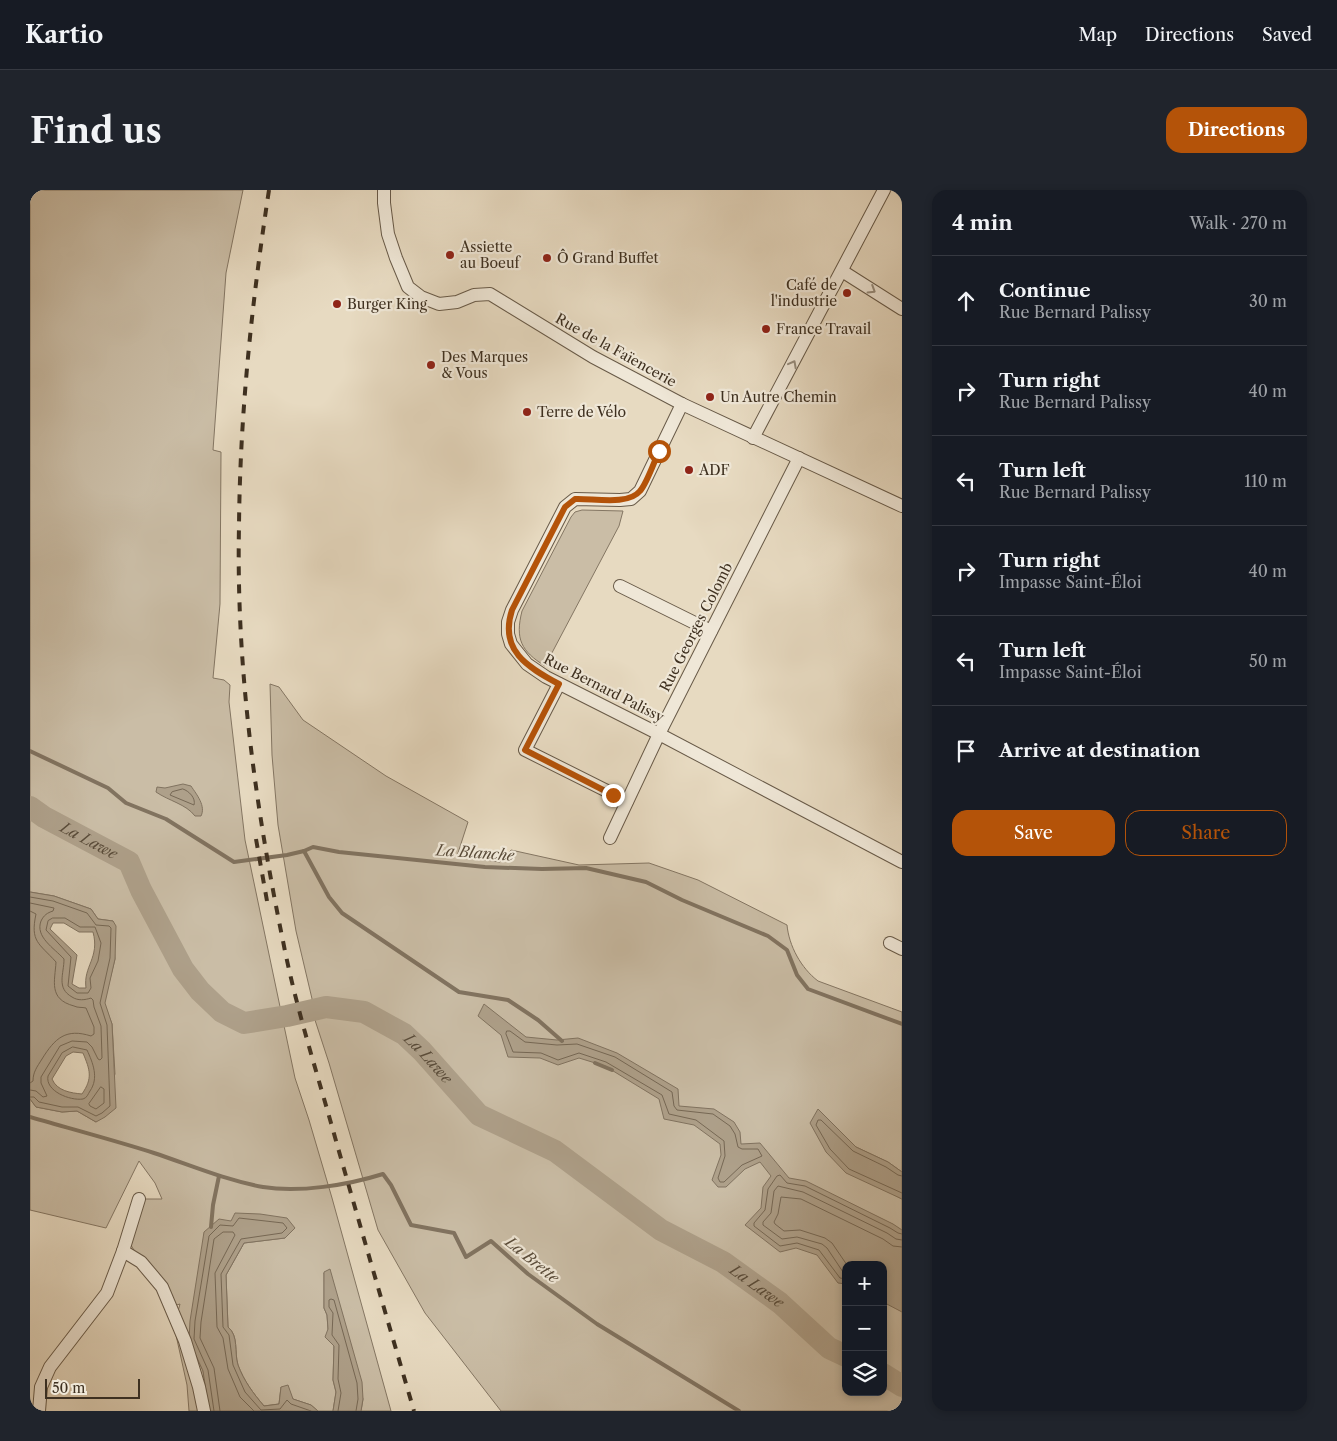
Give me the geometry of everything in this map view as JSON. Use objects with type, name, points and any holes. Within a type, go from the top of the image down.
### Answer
[{"type":"street","name":"Rue de la Faïencerie","points":[[384,190],[386,224],[391,246],[408,287],[420,298],[439,304],[457,302],[474,295],[490,294],[593,357],[682,404],[902,506]]},
{"type":"street","points":[[753,438],[884,190]]},
{"type":"street","points":[[842,271],[902,309]]},
{"type":"street","name":"Rue Bernard Palissy","points":[[682,404],[640,491],[630,499],[575,499],[565,507],[512,610],[508,622],[508,634],[511,644],[527,664],[559,684],[659,734],[902,862]]},
{"type":"street","name":"Rue Georges Colomb","points":[[610,838],[659,734],[799,458]]},
{"type":"street","points":[[620,586],[711,631]]},
{"type":"street","points":[[559,684],[525,750],[627,801]]},
{"type":"street","points":[[890,944],[902,949]]},
{"type":"street","points":[[39,1411],[41,1387],[50,1367],[107,1293],[123,1251],[139,1199]]},
{"type":"street","points":[[123,1251],[141,1262],[162,1287],[185,1341],[200,1387],[204,1411]]},
{"type":"shaded area","points":[[30,190],[243,190],[226,273],[213,450],[221,452],[220,604],[213,678],[224,680],[230,685],[229,702],[245,840],[295,1078],[332,1198],[391,1411],[361,1411],[363,1399],[324,1273],[324,1308],[334,1346],[333,1380],[336,1392],[333,1411],[318,1411],[311,1405],[293,1399],[281,1387],[279,1404],[264,1406],[249,1387],[238,1365],[234,1335],[228,1327],[226,1275],[244,1243],[285,1238],[260,1214],[189,1340],[203,1371],[209,1411],[189,1411],[187,1385],[174,1326],[180,1304],[170,1307],[127,1239],[139,1199],[162,1199],[155,1183],[139,1161],[106,1228],[30,1210],[30,1099],[36,1107],[62,1112],[77,1111],[96,1122],[115,1074],[112,1024],[104,1003],[115,959],[113,921],[98,919],[91,909],[54,896],[30,892]]},
{"type":"shaded area","points":[[582,510],[623,511],[619,526],[545,666],[530,655],[522,643],[519,629],[522,611],[571,517],[575,512]]},
{"type":"shaded area","points":[[270,684],[279,687],[303,720],[386,776],[468,822],[457,856],[500,862],[511,850],[579,865],[649,863],[698,880],[787,925],[793,949],[806,970],[818,981],[902,1012],[902,1172],[888,1162],[856,1147],[819,1110],[887,1191],[902,1199],[902,1411],[501,1411],[425,1313],[378,1230],[314,1017],[313,1003],[296,931],[278,825],[272,755]]},
{"type":"water","points":[[183,784],[191,786],[202,804],[201,816],[195,816],[187,808],[156,792],[157,787],[165,788]]},
{"type":"water","points":[[30,892],[54,896],[91,909],[98,919],[113,921],[116,926],[115,959],[105,1003],[112,1024],[116,1108],[96,1122],[77,1111],[62,1112],[36,1107],[30,1099]],"holes":[[[53,923],[64,923],[79,932],[93,932],[95,941],[87,974],[86,988],[79,988],[72,984],[77,955],[50,929]],[[73,1052],[83,1053],[89,1069],[88,1083],[82,1094],[61,1089],[52,1079],[66,1056]]]},
{"type":"water","points":[[484,1004],[526,1037],[557,1040],[578,1038],[617,1053],[678,1089],[679,1106],[714,1109],[734,1122],[740,1132],[741,1144],[760,1143],[789,1178],[806,1181],[902,1230],[902,1312],[887,1304],[887,1261],[842,1261],[842,1284],[838,1283],[817,1255],[796,1248],[780,1252],[745,1225],[761,1208],[763,1187],[771,1176],[760,1162],[745,1169],[726,1187],[718,1187],[712,1180],[721,1155],[720,1144],[694,1125],[664,1119],[659,1099],[605,1066],[579,1058],[558,1065],[540,1058],[508,1057],[501,1035],[478,1016]]},
{"type":"water","points":[[818,1109],[856,1147],[888,1162],[902,1172],[902,1199],[846,1173],[826,1152],[810,1123]]},
{"type":"water","points":[[235,1213],[287,1218],[295,1228],[285,1238],[244,1243],[226,1275],[228,1327],[234,1335],[240,1371],[249,1387],[264,1406],[279,1404],[281,1387],[288,1385],[293,1399],[311,1405],[318,1411],[209,1411],[203,1371],[189,1340],[190,1321],[204,1232],[219,1219],[231,1221]]},
{"type":"water","points":[[330,1269],[362,1382],[363,1399],[361,1411],[333,1411],[336,1392],[333,1380],[334,1346],[325,1337],[328,1329],[327,1315],[324,1308],[324,1272]]},
{"type":"waterway","name":"La Blanche","points":[[30,751],[108,788],[126,803],[166,819],[234,862],[287,855],[313,847],[339,852],[485,867],[586,868],[646,882],[682,900],[768,936],[787,950],[797,975],[808,989],[902,1024]]},
{"type":"waterway","name":"La Lawe","points":[[30,807],[44,817],[129,862],[141,890],[183,969],[200,991],[222,1012],[244,1023],[326,1007],[364,1012],[404,1034],[422,1051],[479,1115],[555,1151],[661,1230],[723,1262],[780,1303],[829,1348],[842,1354]]},
{"type":"waterway","points":[[304,851],[329,897],[342,913],[459,992],[508,1000],[538,1020],[562,1041]]},
{"type":"waterway","points":[[595,1063],[612,1070]]},
{"type":"waterway","name":"La Brette","points":[[30,1117],[139,1148],[221,1176],[263,1187],[277,1189],[323,1187],[355,1182],[383,1174],[391,1185],[411,1225],[454,1233],[466,1257],[491,1241],[528,1274],[597,1324],[739,1411]]},
{"type":"waterway","points":[[211,1227],[219,1176]]},
{"type":"waterway","name":"La Lawe","points":[[887,1377],[902,1386]]},
{"type":"railway","points":[[269,190],[257,273],[248,357],[240,484],[239,578],[244,683],[249,735],[273,890],[293,987],[414,1411]]},
{"type":"railway","points":[[256,839],[267,901]]},
{"type":"place","name":"Assiette au Boeuf","points":[[450,255]]},
{"type":"place","name":"Ô Grand Buffet","points":[[547,258]]},
{"type":"place","name":"Café de l'industrie","points":[[847,293]]},
{"type":"place","name":"Burger King","points":[[337,304]]},
{"type":"place","name":"France Travail","points":[[766,329]]},
{"type":"place","name":"Des Marques & Vous","points":[[431,365]]},
{"type":"place","name":"Un Autre Chemin","points":[[710,397]]},
{"type":"place","name":"Terre de Vélo","points":[[527,412]]},
{"type":"place","name":"ADF","points":[[689,470]]},
{"type":"route","points":[[613,795],[525,750],[559,684],[527,664],[517,653],[511,644],[508,634],[508,622],[512,610],[565,507],[575,499],[630,499],[640,491],[659,451]]}]
